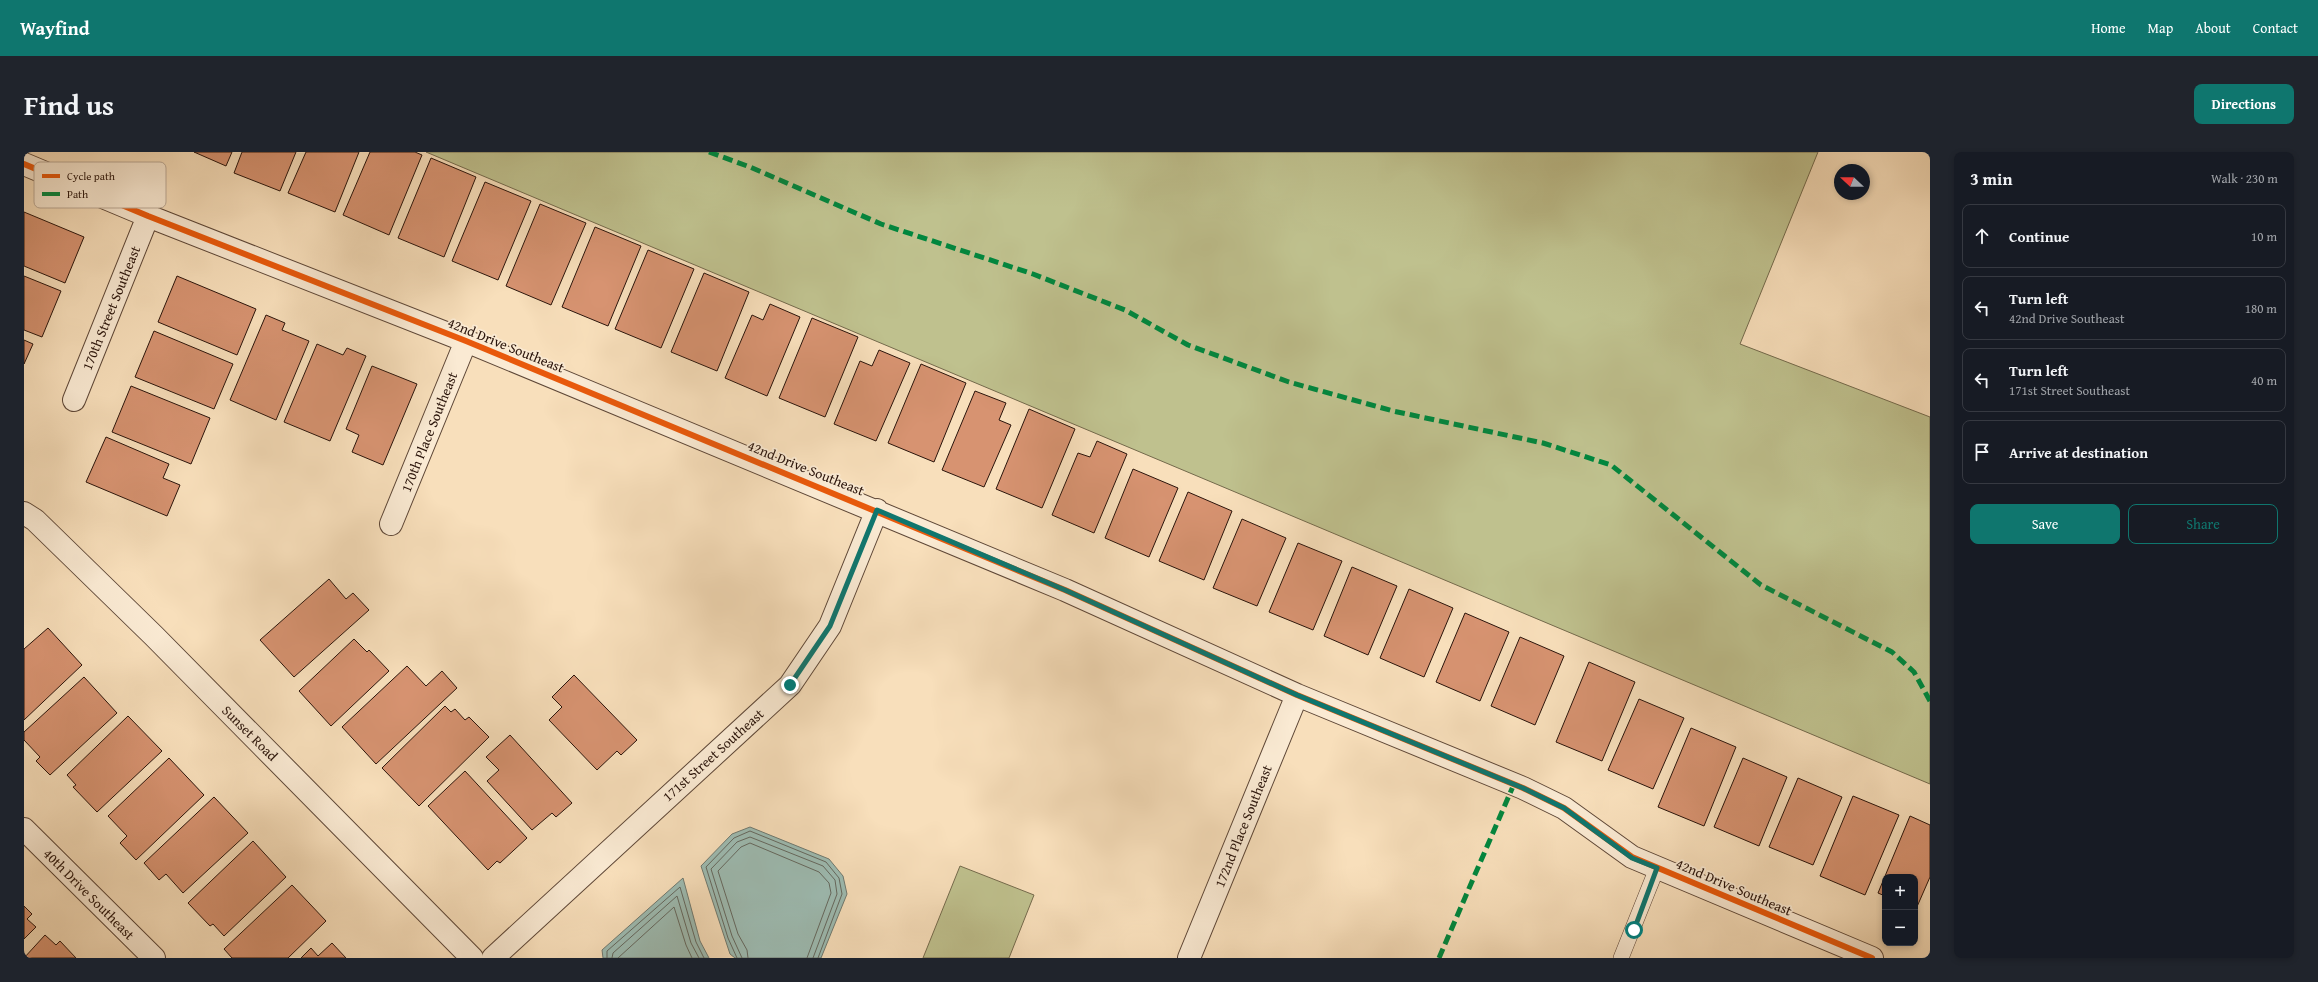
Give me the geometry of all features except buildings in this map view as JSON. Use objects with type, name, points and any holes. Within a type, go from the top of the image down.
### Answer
[{"type":"street","name":"42nd Drive Southeast","points":[[24,164],[34,168]]},
{"type":"street","name":"42nd Drive Southeast","points":[[129,208],[466,341],[877,510],[1065,590],[1297,695],[1530,791],[1564,808],[1632,858],[1872,958]]},
{"type":"street","name":"170th Street Southeast","points":[[74,400],[148,216]]},
{"type":"street","name":"170th Place Southeast","points":[[391,524],[466,341]]},
{"type":"street","name":"171st Street Southeast","points":[[493,958],[790,685],[830,626],[877,510]]},
{"type":"street","name":"Sunset Road","points":[[24,513],[35,520],[154,636],[472,958]]},
{"type":"street","name":"172nd Place Southeast","points":[[1189,958],[1297,695]]},
{"type":"street","name":"40th Drive Southeast","points":[[24,829],[154,958]]},
{"type":"lane","points":[[1622,958],[1657,868]]},
{"type":"green space","points":[[426,152],[1818,152],[1740,344],[1930,417],[1930,784]]},
{"type":"green space","points":[[960,866],[1034,895],[1009,958],[923,958]]},
{"type":"water","points":[[750,827],[829,859],[843,876],[847,894],[821,958],[735,958],[730,954],[701,866],[732,834]]},
{"type":"water","points":[[683,878],[700,941],[709,958],[603,958],[602,950]]},
{"type":"marked path","points":[[709,152],[750,167],[881,224],[1033,274],[1125,310],[1188,345],[1289,382],[1393,411],[1543,443],[1611,465],[1761,585],[1892,652],[1914,672],[1930,701]]},
{"type":"marked path","points":[[1439,958],[1514,784]]},
{"type":"cycle path","points":[[24,164],[34,168]]},
{"type":"cycle path","points":[[129,208],[466,341],[1065,590],[1297,695],[1523,788],[1564,808],[1632,857],[1872,958]]},
{"type":"route","points":[[790,685],[830,626],[877,510],[1065,590],[1297,695],[1523,788],[1564,808],[1632,858],[1657,868],[1634,930]]}]
